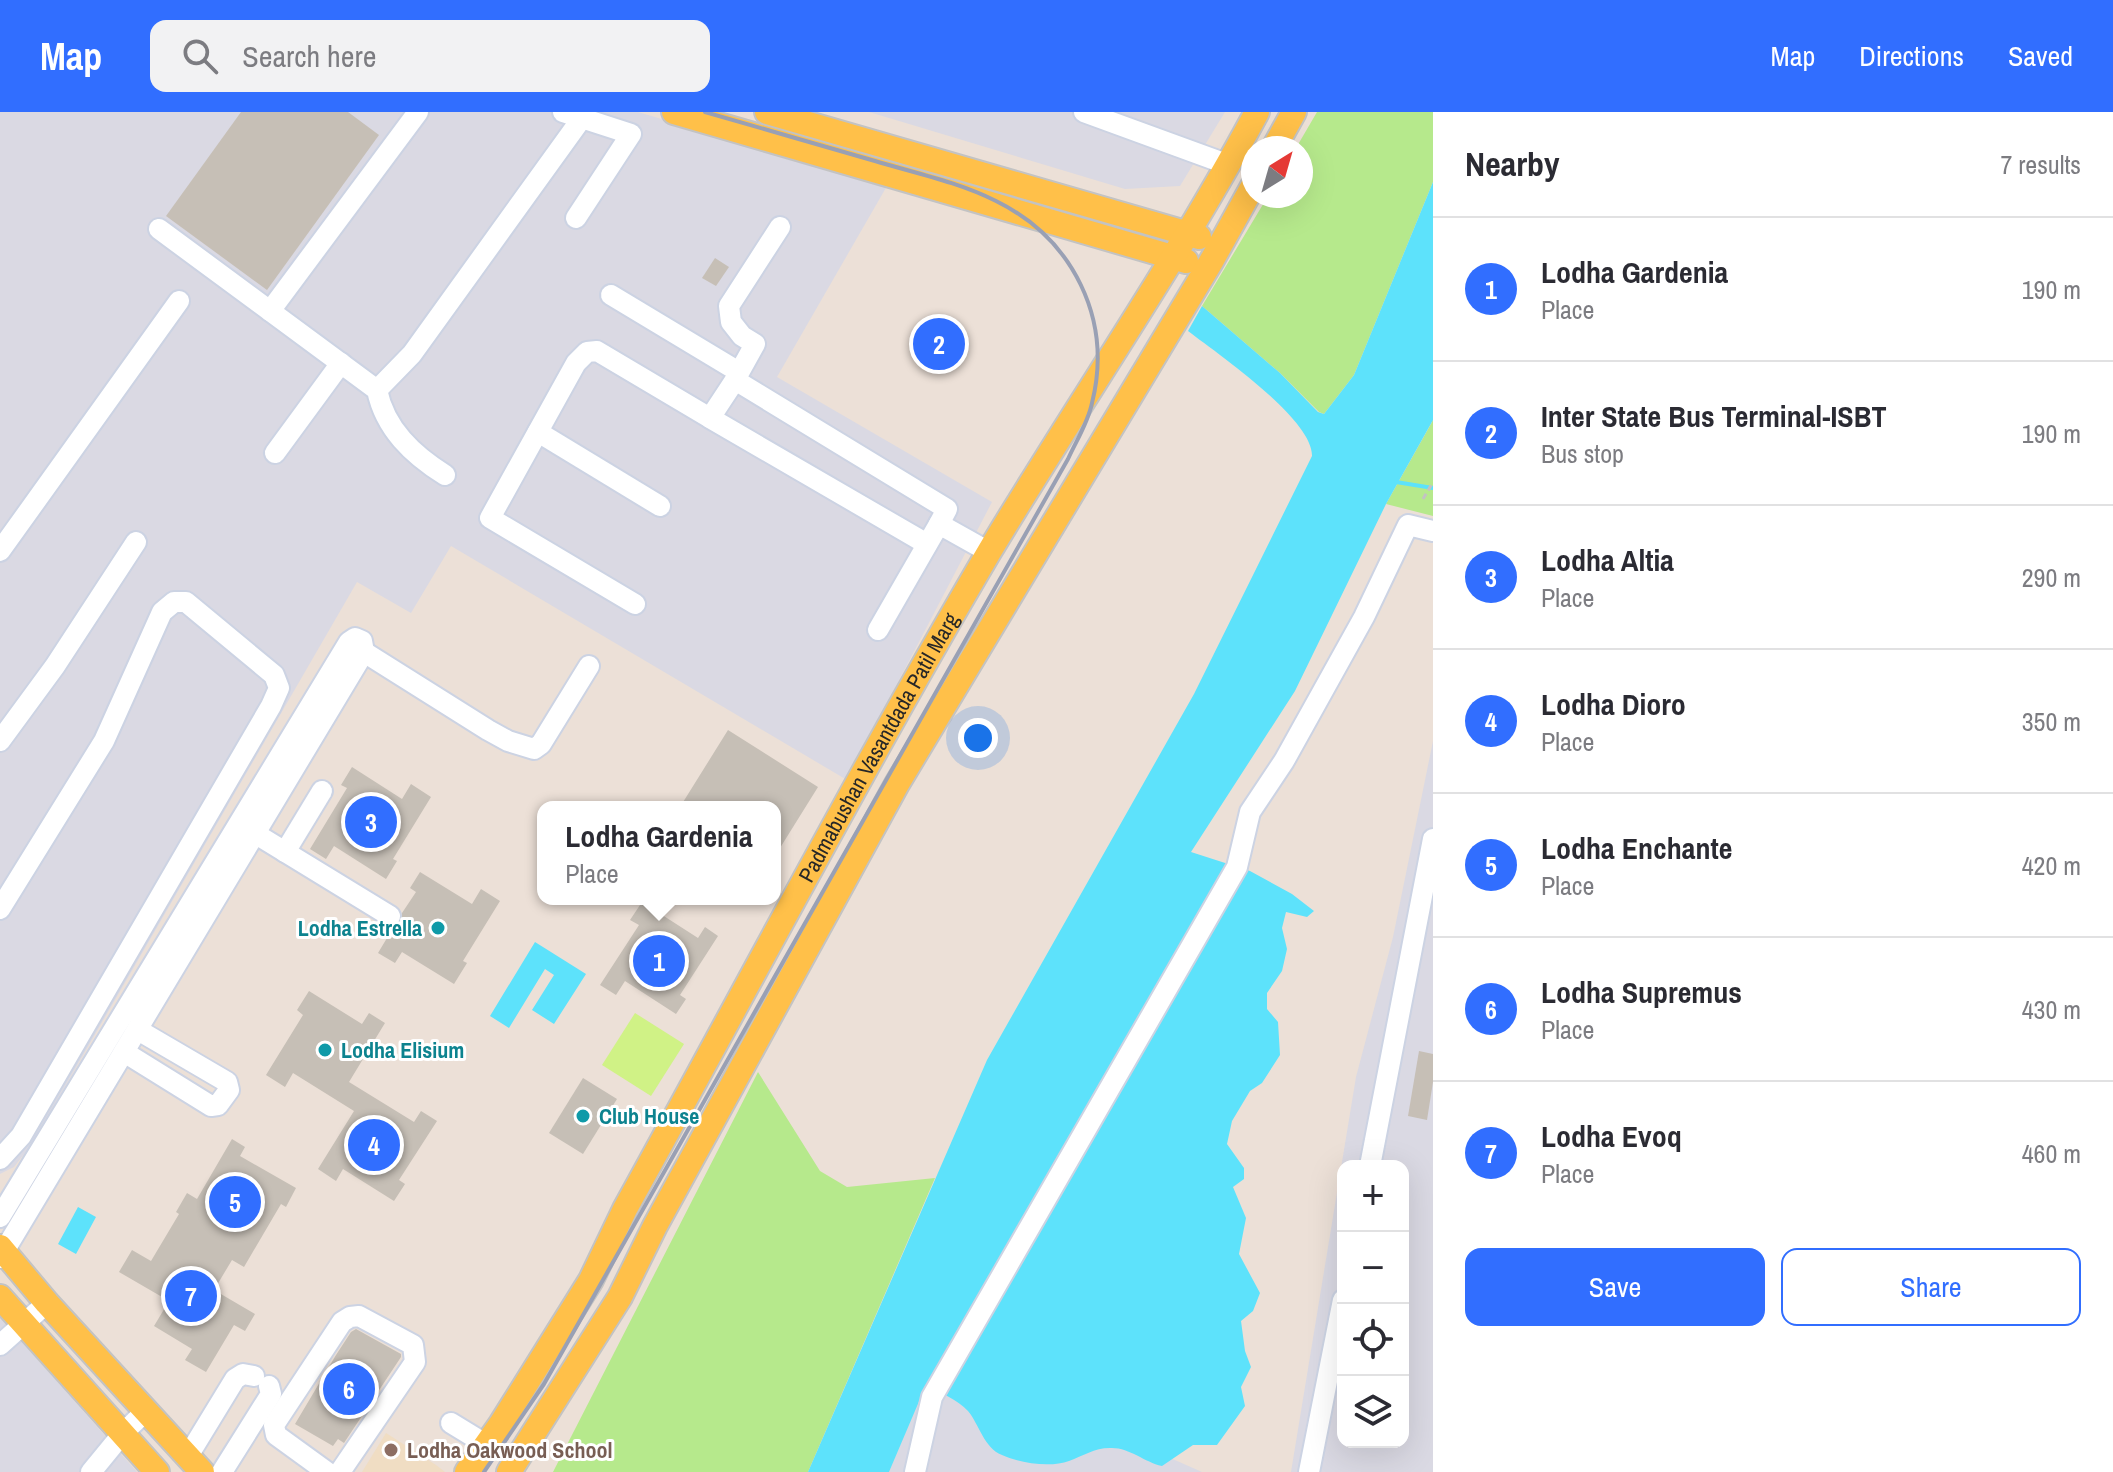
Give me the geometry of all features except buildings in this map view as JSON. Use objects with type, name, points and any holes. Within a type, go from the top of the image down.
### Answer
[{"type":"main road","points":[[674,112],[1174,256],[1206,269]]},
{"type":"main road","points":[[767,112],[1188,232],[1219,247]]},
{"type":"main road","name":"Padmabushan Vasantdada Patil Marg","points":[[467,1472],[591,1280],[633,1196],[989,552],[1174,256],[1257,112]]},
{"type":"main road","points":[[1281,136],[1294,112]]},
{"type":"main road","points":[[938,189],[944,163]]},
{"type":"main road","name":"Padmabushan Vasantdada Patil Marg","points":[[509,1472],[620,1297],[655,1226],[897,784],[1241,208]]},
{"type":"main road","points":[[1118,346],[1149,365]]},
{"type":"main road","points":[[929,658],[961,677]]},
{"type":"main road","points":[[910,693],[940,712]]},
{"type":"main road","points":[[1,1253],[195,1464]]},
{"type":"main road","points":[[0,1297],[157,1472]]},
{"type":"street","points":[[270,311],[418,112]]},
{"type":"street","points":[[1084,112],[1229,165]]},
{"type":"street","points":[[377,390],[412,354],[573,115],[631,134],[576,218]]},
{"type":"street","points":[[710,418],[755,344],[742,336],[731,322],[729,306],[780,227]]},
{"type":"street","points":[[159,229],[377,390],[381,409],[393,429],[418,458],[445,475]]},
{"type":"street","points":[[611,295],[947,509],[878,630]]},
{"type":"street","points":[[0,551],[179,301]]},
{"type":"street","points":[[635,604],[490,518],[576,363],[587,352],[597,351],[927,544]]},
{"type":"street","points":[[275,453],[341,363]]},
{"type":"street","points":[[538,432],[660,506]]},
{"type":"street","points":[[939,524],[989,552]]},
{"type":"street","points":[[915,1472],[932,1397],[1237,867],[1250,812],[1284,761],[1357,630],[1408,525],[1433,531]]},
{"type":"street","points":[[0,741],[55,666],[136,542]]},
{"type":"street","points":[[0,909],[104,741],[162,612],[174,602],[186,602],[274,675],[279,688],[271,706],[21,1136],[0,1159]]},
{"type":"street","points":[[1,1253],[247,829],[349,642],[355,638],[362,641],[364,652],[498,736],[534,749],[541,744],[589,666]]},
{"type":"street","points":[[285,852],[322,791]]},
{"type":"street","points":[[247,829],[390,916]]},
{"type":"street","points":[[1371,1160],[1433,839]]},
{"type":"street","points":[[0,1217],[128,1036]]},
{"type":"street","points":[[0,1345],[47,1303]]},
{"type":"street","points":[[1309,1472],[1342,1304]]},
{"type":"street","points":[[327,1472],[276,1435],[274,1425],[342,1322],[359,1316],[413,1345],[415,1362],[340,1472]]},
{"type":"street","points":[[195,1464],[235,1379],[243,1374],[261,1381],[271,1394],[222,1472]]},
{"type":"street","points":[[91,1472],[145,1412]]},
{"type":"street","points":[[451,1423],[487,1445]]},
{"type":"path","points":[[1423,499],[1433,482]]},
{"type":"shaded area","points":[[0,112],[638,112],[887,186],[777,377],[992,502],[847,780],[451,546],[411,613],[357,582],[31,1145],[14,1167],[0,1174]]},
{"type":"shaded area","points":[[869,112],[1225,112],[1180,186],[1125,189]]},
{"type":"shaded area","points":[[1433,741],[1433,1472],[1291,1472],[1337,1192],[1337,1448],[1409,1448],[1409,1160],[1342,1160],[1356,1077],[1393,937]]},
{"type":"shaded area","points":[[0,1317],[137,1472],[0,1472]]},
{"type":"shaded area","points":[[934,1364],[1114,1433],[1202,1472],[889,1472]]},
{"type":"shaded area","name":"Lodha Oakwood School","points":[[386,1433],[436,1465],[445,1472],[362,1472]]},
{"type":"green space","points":[[1317,112],[1433,112],[1433,182],[1354,375],[1324,414],[1202,306],[1261,208],[1313,208],[1313,136],[1303,136]]},
{"type":"green space","points":[[1433,419],[1433,516],[1386,504],[1432,422]]},
{"type":"green space","points":[[635,1013],[684,1044],[651,1096],[602,1065]]},
{"type":"green space","points":[[758,1072],[820,1171],[847,1187],[935,1178],[808,1472],[553,1472]]},
{"type":"water","points":[[1433,182],[1433,420],[1386,504],[1295,691],[1191,852],[1250,871],[1292,894],[1314,911],[1307,917],[1286,912],[1282,928],[1287,949],[1282,971],[1267,993],[1267,1009],[1278,1022],[1280,1055],[1262,1083],[1250,1091],[1232,1121],[1227,1144],[1244,1168],[1244,1179],[1233,1187],[1246,1218],[1239,1254],[1260,1293],[1253,1311],[1241,1321],[1245,1351],[1251,1367],[1241,1387],[1245,1406],[1217,1445],[1193,1445],[1162,1466],[1117,1448],[1104,1448],[1061,1463],[1035,1464],[996,1452],[964,1407],[926,1385],[889,1472],[808,1472],[987,1060],[1194,694],[1312,456],[1308,441],[1281,406],[1188,331],[1202,306],[1280,373],[1318,412],[1324,414],[1354,375]]},
{"type":"water","points":[[535,942],[586,974],[554,1024],[532,1010],[554,975],[545,969],[509,1028],[490,1016]]},
{"type":"water","points":[[78,1207],[96,1217],[76,1254],[58,1244]]},
{"type":"waterway","points":[[1396,482],[1433,488]]},
{"type":"railway","points":[[484,1472],[544,1384],[1068,459],[1092,403],[1097,372],[1097,341],[1081,285],[1066,259],[1023,217],[982,194],[952,183],[705,112]]},
{"type":"place","name":"Inter State Bus Terminal-ISBT","points":[[939,344]]},
{"type":"place","name":"Lodha Altia","points":[[371,822]]},
{"type":"place","name":"Lodha Estrella","points":[[438,928]]},
{"type":"place","name":"Lodha Gardenia","points":[[659,961]]},
{"type":"place","name":"Lodha Elisium","points":[[325,1050]]},
{"type":"place","name":"Club House","points":[[583,1116]]},
{"type":"place","name":"Lodha Dioro","points":[[374,1145]]},
{"type":"place","name":"Lodha Enchante","points":[[235,1202]]},
{"type":"place","name":"Lodha Evoq","points":[[191,1296]]},
{"type":"place","name":"Lodha Supremus","points":[[349,1389]]},
{"type":"place","name":"Lodha Oakwood School","points":[[391,1450]]}]
